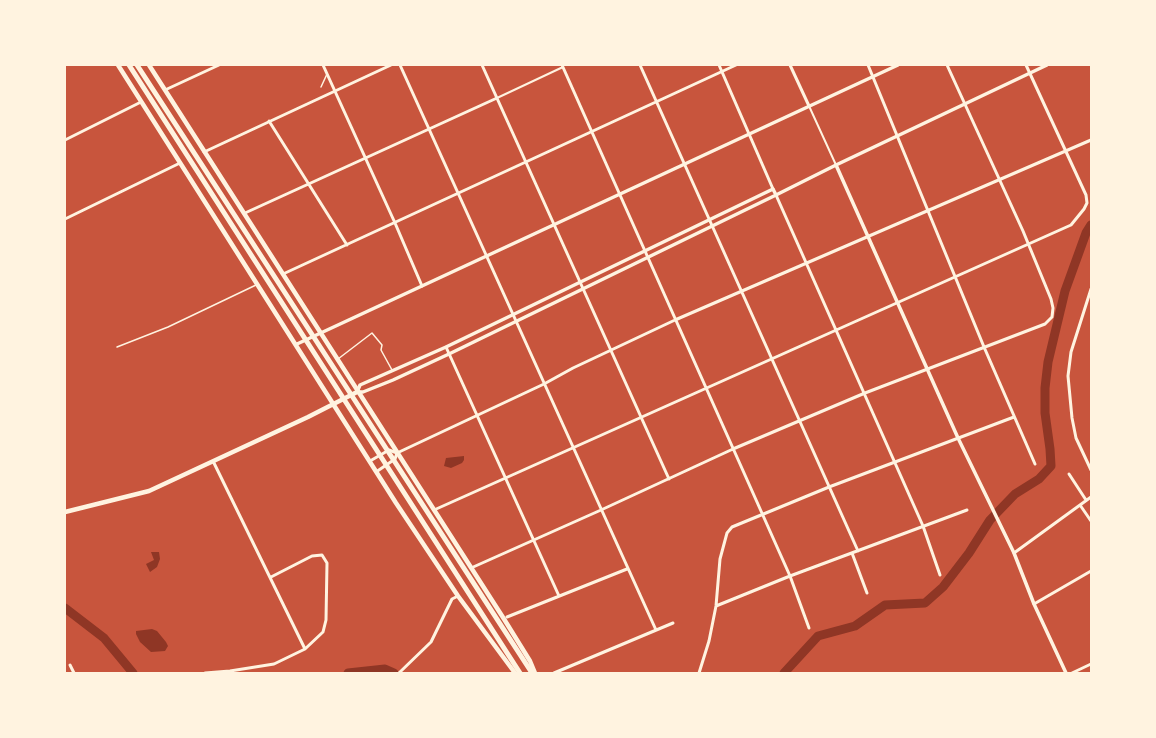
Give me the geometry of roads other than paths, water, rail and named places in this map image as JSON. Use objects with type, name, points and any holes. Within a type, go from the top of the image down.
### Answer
[{"type":"highway","points":[[129,65],[517,671]]},
{"type":"highway","points":[[137,65],[524,664],[532,673]]},
{"type":"main road","points":[[118,65],[297,344],[376,472],[458,596],[517,671]]},
{"type":"main road","points":[[149,65],[471,568],[530,661],[535,673]]},
{"type":"main road","points":[[65,512],[149,491],[357,392]]},
{"type":"street","points":[[165,90],[219,65]]},
{"type":"street","points":[[323,65],[422,286]]},
{"type":"street","points":[[204,152],[391,65]]},
{"type":"street","points":[[400,65],[430,128],[627,569],[656,630]]},
{"type":"street","points":[[482,65],[669,479]]},
{"type":"street","points":[[640,65],[858,551]]},
{"type":"street","points":[[719,65],[895,461],[923,526],[940,575]]},
{"type":"street","points":[[283,274],[736,65]]},
{"type":"street","points":[[790,65],[836,165],[866,237],[958,438],[1014,552],[1034,604],[1066,673]]},
{"type":"street","points":[[868,65],[984,347],[1035,464]]},
{"type":"street","points":[[297,344],[898,65]]},
{"type":"street","points":[[471,568],[799,420],[1045,324],[1052,317],[1053,308],[1051,299],[1028,244],[947,65]]},
{"type":"street","points":[[434,510],[837,330],[896,302],[1070,226],[1084,209],[1087,199],[1067,151],[1026,65]]},
{"type":"street","points":[[773,188],[446,347],[360,385],[357,392],[363,392],[449,354],[836,165],[1048,65]]},
{"type":"street","points":[[245,213],[564,66],[619,195],[790,576],[809,628]]},
{"type":"street","points":[[65,140],[141,102]]},
{"type":"street","points":[[269,121],[346,245]]},
{"type":"street","points":[[376,472],[395,459],[397,453],[544,384],[610,350],[741,291],[1091,140]]},
{"type":"street","points":[[65,219],[180,163]]},
{"type":"street","points":[[1091,289],[1071,352],[1068,376],[1072,418],[1076,438],[1091,470]]},
{"type":"street","points":[[446,347],[478,414],[559,596]]},
{"type":"street","points":[[699,673],[709,641],[716,606],[720,559],[727,533],[732,526],[829,486],[1014,416]]},
{"type":"street","points":[[370,461],[389,450],[397,453]]},
{"type":"street","points":[[213,461],[305,649]]},
{"type":"street","points":[[1069,474],[1086,500]]},
{"type":"street","points":[[1014,552],[1091,497]]},
{"type":"street","points":[[1080,505],[1091,522]]},
{"type":"street","points":[[716,606],[790,576],[967,510]]},
{"type":"street","points":[[852,554],[867,593]]},
{"type":"street","points":[[205,673],[230,671],[274,664],[305,649],[323,632],[326,620],[327,563],[322,555],[312,556],[271,577]]},
{"type":"street","points":[[507,617],[627,569]]},
{"type":"street","points":[[1034,604],[1091,572]]},
{"type":"street","points":[[400,672],[431,642],[452,599],[458,596]]},
{"type":"street","points":[[554,673],[673,623]]},
{"type":"street","points":[[1072,673],[1091,664]]},
{"type":"street","points":[[70,665],[74,673]]},
{"type":"lane","points":[[322,87],[327,74]]},
{"type":"lane","points":[[117,347],[168,327],[258,284]]},
{"type":"lane","points":[[337,360],[372,334],[382,345],[381,350],[392,370]]},
{"type":"waterway","points":[[784,673],[818,636],[855,626],[885,605],[925,603],[943,587],[969,553],[990,520],[1015,494],[1039,479],[1051,466],[1045,413],[1045,388],[1048,362],[1065,291],[1086,233],[1091,225]]},
{"type":"waterway","points":[[65,608],[104,638],[133,673]]},
{"type":"waterway","points":[[348,673],[385,669],[394,673]]}]
